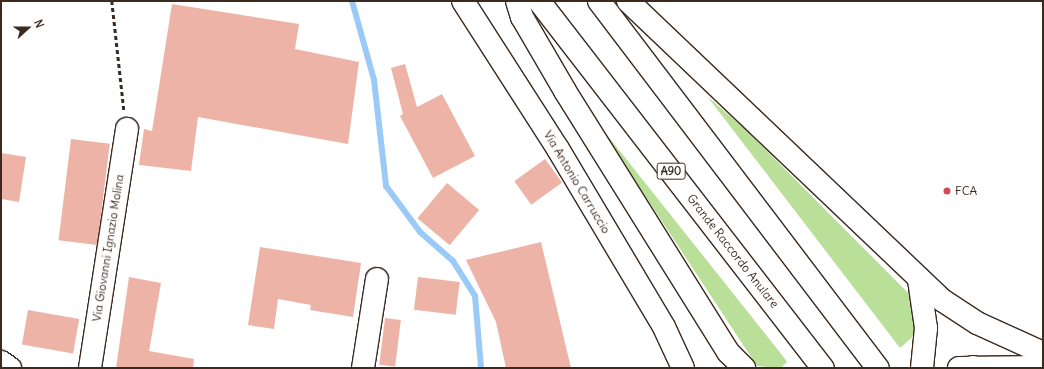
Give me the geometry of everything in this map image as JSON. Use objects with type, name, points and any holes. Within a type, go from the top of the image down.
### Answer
[{"type":"main road","name":"Via Antonio Carruccio","points":[[464,1],[558,149],[664,327],[683,368]]},
{"type":"main road","points":[[517,1],[522,17],[565,91],[729,360],[744,368]]},
{"type":"main road","name":"Grande Raccordo Anulare","points":[[539,1],[823,368]]},
{"type":"main road","points":[[599,1],[878,368]]},
{"type":"main road","points":[[628,1],[919,280],[972,320],[1043,353]]},
{"type":"main road","name":"Via Giovanni Ignazio Molina","points":[[90,368],[127,129]]},
{"type":"main road","points":[[363,368],[377,279]]},
{"type":"main road","points":[[919,280],[926,328],[922,368]]},
{"type":"main road","points":[[1,362],[10,368]]},
{"type":"main road","points":[[969,368],[1043,367]]},
{"type":"path","points":[[112,1],[127,129]]},
{"type":"green space","points":[[707,96],[746,130],[917,302],[917,333],[900,348]]},
{"type":"green space","points":[[596,121],[782,355],[787,362],[781,368],[757,366]]},
{"type":"building","points":[[172,4],[299,24],[295,49],[359,62],[348,144],[198,117],[191,171],[139,165],[144,129],[152,131]]},
{"type":"building","points":[[405,64],[417,107],[442,94],[475,156],[433,178],[400,116],[403,114],[391,68]]},
{"type":"building","points":[[71,139],[110,144],[97,245],[59,240]]},
{"type":"building","points":[[1,153],[26,157],[19,202],[1,199]]},
{"type":"building","points":[[545,159],[562,182],[531,205],[514,181]]},
{"type":"building","points":[[447,183],[479,210],[450,245],[417,218]]},
{"type":"building","points":[[541,242],[571,368],[506,368],[496,322],[466,260]]},
{"type":"building","points":[[260,247],[361,263],[353,317],[310,310],[311,305],[278,299],[274,329],[248,325]]},
{"type":"building","points":[[129,277],[161,283],[149,351],[194,359],[193,368],[116,368]]},
{"type":"building","points":[[418,277],[460,282],[456,315],[414,310]]},
{"type":"building","points":[[28,310],[79,319],[73,353],[22,344]]},
{"type":"building","points":[[385,318],[401,320],[395,367],[379,365]]},
{"type":"waterway","points":[[352,1],[374,80],[386,186],[420,232],[453,261],[475,296],[481,368]]},
{"type":"place","name":"FCA","points":[[947,191]]}]
